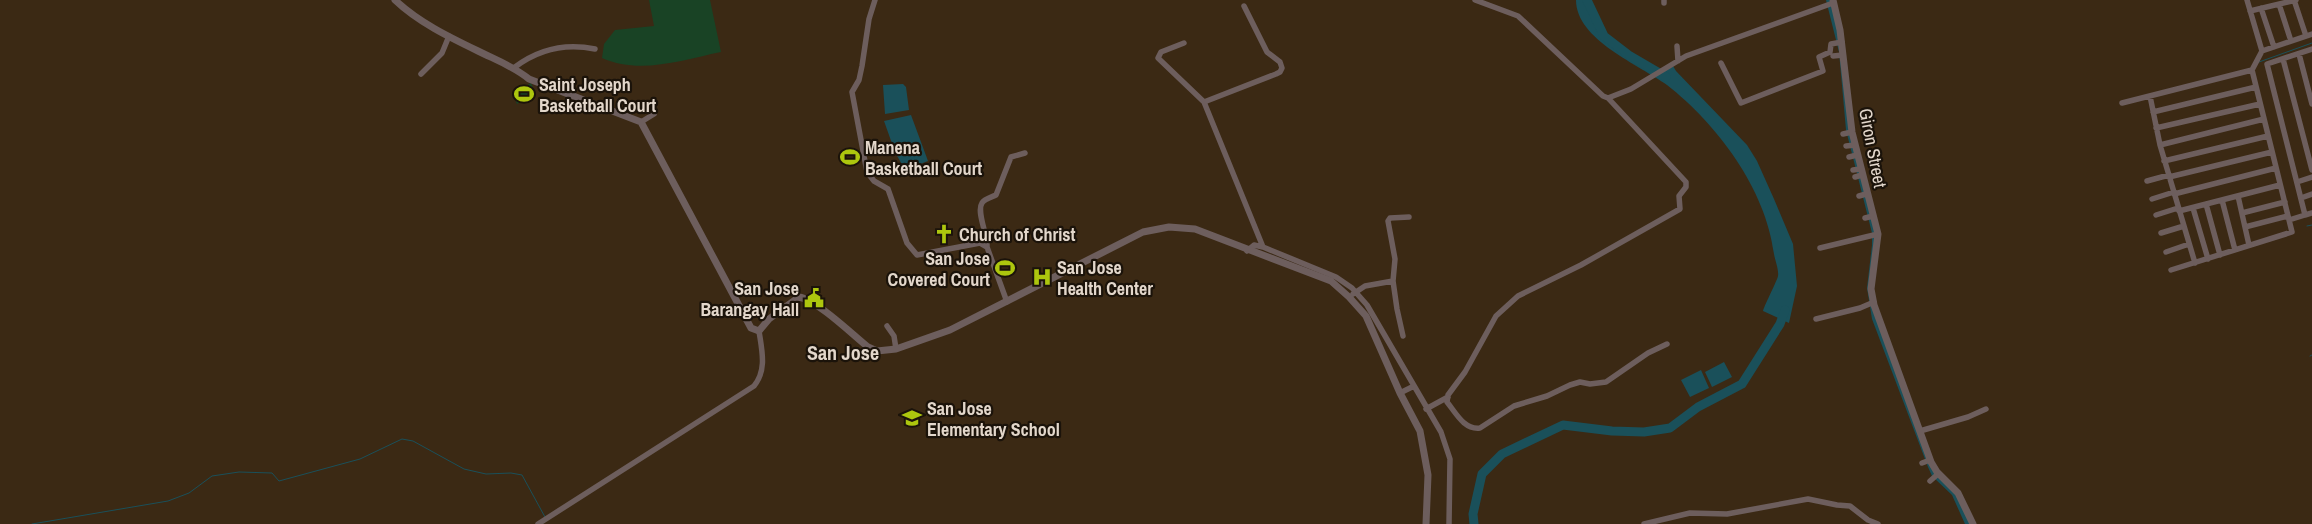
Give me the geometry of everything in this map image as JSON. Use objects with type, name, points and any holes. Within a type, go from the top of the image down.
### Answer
[{"type":"street","points":[[395,0],[413,15],[449,36],[515,67],[529,79],[641,122],[751,328],[759,331]]},
{"type":"street","points":[[875,0],[869,19],[859,80],[852,92],[866,172],[874,181],[888,190],[907,243],[917,254],[980,243],[987,247]]},
{"type":"street","points":[[1426,409],[1448,398],[1465,372],[1496,316],[1518,296],[1581,266],[1680,209],[1679,196],[1686,187],[1686,182],[1608,98],[1603,96],[1518,16],[1475,0]]},
{"type":"street","points":[[2247,0],[2262,51]]},
{"type":"street","points":[[2171,270],[2292,232],[2252,70],[2262,51],[2309,35],[2295,0],[2250,11]]},
{"type":"street","points":[[1608,98],[1631,89],[1675,62],[1831,3]]},
{"type":"street","name":"Giron Street","points":[[1831,3],[1842,55],[1842,76],[1851,132],[1851,145],[1875,235],[1870,283],[1872,303],[1920,431],[1920,441],[1927,461],[1937,479],[1958,493],[1974,524]]},
{"type":"street","points":[[2279,4],[2290,41]]},
{"type":"street","points":[[1204,102],[1276,74],[1282,68],[1280,62],[1267,52],[1244,6]]},
{"type":"street","points":[[2261,8],[2274,47]]},
{"type":"street","points":[[421,74],[442,53],[449,36]]},
{"type":"street","points":[[1721,63],[1741,103],[1823,71],[1819,57],[1830,52],[1831,44],[1840,42]]},
{"type":"street","points":[[1184,43],[1161,52],[1158,58],[1204,102],[1263,247]]},
{"type":"street","points":[[515,67],[526,59],[552,48],[568,46],[595,49]]},
{"type":"street","points":[[1675,62],[1677,46]]},
{"type":"street","points":[[2305,215],[2267,64],[2312,49]]},
{"type":"street","points":[[2299,54],[2312,104]]},
{"type":"street","points":[[1833,56],[1842,55]]},
{"type":"street","points":[[2283,59],[2312,170]]},
{"type":"street","points":[[2122,103],[2252,70]]},
{"type":"street","points":[[2153,112],[2256,87]]},
{"type":"street","points":[[2150,96],[2164,161],[2195,263]]},
{"type":"street","points":[[2156,128],[2260,104]]},
{"type":"street","points":[[641,122],[654,114]]},
{"type":"street","points":[[2160,145],[2264,119]]},
{"type":"street","points":[[1843,134],[1851,132]]},
{"type":"street","points":[[2164,161],[2268,136]]},
{"type":"street","points":[[2147,181],[2272,152]]},
{"type":"street","points":[[1007,302],[987,247],[988,238],[982,223],[981,204],[996,194],[1011,157],[1025,153]]},
{"type":"street","points":[[2152,199],[2276,168]]},
{"type":"street","points":[[2297,182],[2312,177]]},
{"type":"street","points":[[2156,215],[2193,208],[2280,185]]},
{"type":"street","points":[[2301,198],[2312,194]]},
{"type":"street","points":[[2238,196],[2249,245]]},
{"type":"street","points":[[2222,200],[2235,250]]},
{"type":"street","points":[[2242,213],[2285,202]]},
{"type":"street","points":[[2206,204],[2220,255]]},
{"type":"street","points":[[2193,208],[2208,259]]},
{"type":"street","points":[[2245,227],[2312,213]]},
{"type":"street","points":[[1403,336],[1393,281],[1395,259],[1388,219],[1409,217]]},
{"type":"street","points":[[2161,233],[2184,226]]},
{"type":"street","points":[[538,524],[754,386],[761,377],[763,366],[759,331],[769,319],[799,297],[812,302],[868,348],[877,351],[896,350],[950,330],[1143,232],[1169,228],[1195,229],[1331,282],[1349,297],[1366,316],[1400,393],[1420,431],[1428,475],[1426,524]]},
{"type":"street","points":[[1820,248],[1875,235]]},
{"type":"street","points":[[2166,252],[2190,244]]},
{"type":"street","points":[[1248,251],[1254,245],[1263,247],[1336,276],[1356,292],[1367,305],[1441,432],[1450,459],[1449,524]]},
{"type":"street","points":[[1349,297],[1370,285],[1393,281]]},
{"type":"street","points":[[1816,319],[1860,308],[1872,303]]},
{"type":"street","points":[[887,326],[894,336],[896,350]]},
{"type":"street","points":[[1448,398],[1447,402],[1466,425],[1474,429],[1480,428],[1514,406],[1547,396],[1570,385],[1580,382],[1590,384],[1606,382],[1648,353],[1667,344]]},
{"type":"street","points":[[1400,393],[1414,386]]},
{"type":"street","points":[[1920,431],[1968,417],[1986,409]]},
{"type":"street","points":[[1644,524],[1690,512],[1727,514],[1808,499],[1850,506],[1868,520],[1878,524]]},
{"type":"green space","points":[[649,0],[710,0],[721,52],[676,62],[646,66],[616,63],[602,58],[604,44],[615,30],[654,26]]},
{"type":"green space","name":"Saint Joseph Basketball Court","points":[[531,83],[536,94],[517,104],[512,93]]},
{"type":"water","points":[[1576,0],[1587,0],[1604,36],[1630,56],[1660,73],[1673,66],[1747,145],[1757,161],[1793,244],[1797,286],[1789,323],[1763,311],[1777,279],[1775,256],[1761,206],[1750,182],[1736,160],[1721,138],[1686,101],[1667,85],[1611,50],[1586,27],[1579,14]]},
{"type":"water","points":[[1826,0],[1830,0],[1840,39],[1844,82],[1875,233],[1870,288],[1925,450],[1955,492],[1971,524],[1965,524],[1952,495],[1932,476],[1872,319],[1867,288],[1872,233],[1846,130],[1839,52]]},
{"type":"water","points":[[903,84],[906,87],[909,110],[885,114],[883,85]]},
{"type":"water","points":[[911,115],[928,161],[905,170],[895,152],[884,121]]},
{"type":"water","points":[[1724,362],[1732,377],[1712,387],[1705,372]]},
{"type":"water","points":[[1701,370],[1709,388],[1690,397],[1681,380]]},
{"type":"waterway","points":[[1587,0],[1604,36],[1630,56],[1666,77]]},
{"type":"waterway","points":[[2259,62],[2312,43]]},
{"type":"waterway","points":[[2307,226],[2312,225]]},
{"type":"waterway","points":[[1474,524],[1473,514],[1482,474],[1502,454],[1563,425],[1612,431],[1644,432],[1670,428],[1698,407],[1742,384],[1780,324],[1785,310]]},
{"type":"waterway","points":[[32,524],[168,501],[189,493],[212,476],[239,472],[272,473],[279,481],[360,459],[402,439],[413,441],[464,469],[486,474],[511,473],[522,475],[545,517]]},
{"type":"place","name":"Saint Joseph Basketball Court","points":[[524,94]]},
{"type":"place","name":"Manena Basketball Court","points":[[850,157]]},
{"type":"place","name":"Church of Christ","points":[[944,234]]},
{"type":"place","name":"San Jose Covered Court","points":[[1005,268]]},
{"type":"place","name":"San Jose Health Center","points":[[1042,277]]},
{"type":"place","name":"San Jose Barangay Hall","points":[[814,298]]},
{"type":"place","name":"San Jose Elementary School","points":[[912,418]]},
{"type":"district","name":"San Jose","points":[[843,352]]}]
